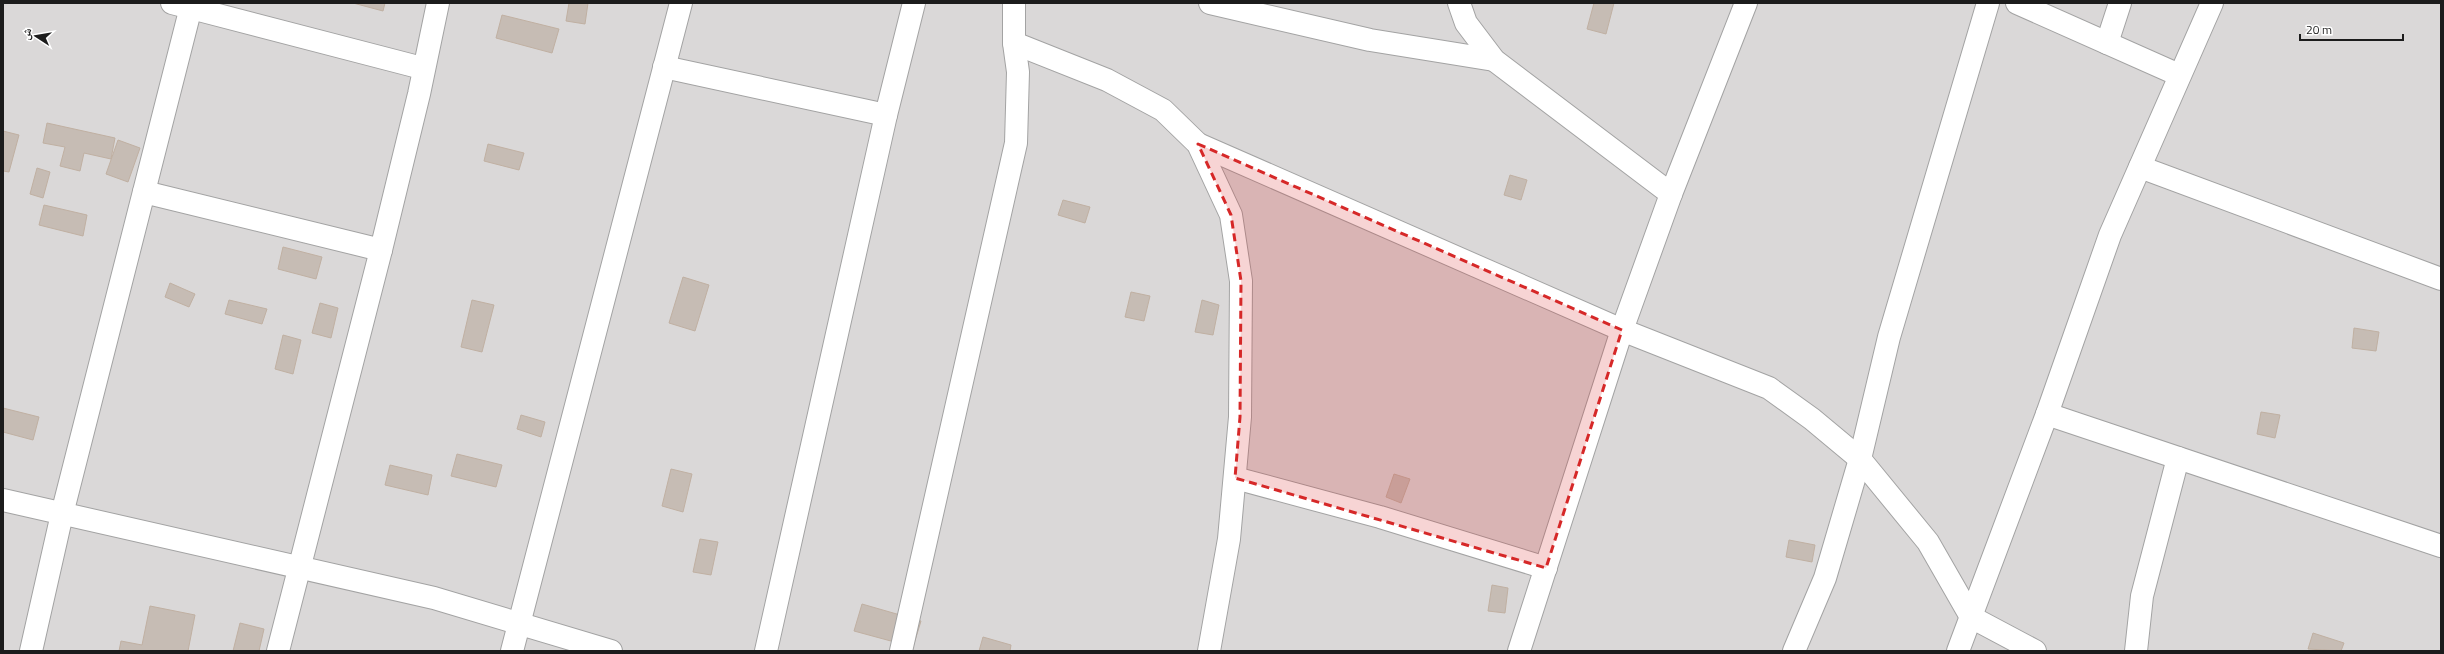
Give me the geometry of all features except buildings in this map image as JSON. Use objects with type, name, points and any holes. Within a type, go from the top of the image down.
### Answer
[{"type":"street","points":[[278,651],[381,250],[419,94],[422,68],[438,3]]},
{"type":"street","points":[[512,651],[679,3]]},
{"type":"street","points":[[766,651],[886,115],[914,3]]},
{"type":"street","points":[[901,651],[1016,143],[1018,72],[1014,43],[1014,3]]},
{"type":"street","points":[[1210,3],[1370,40],[1494,60]]},
{"type":"street","points":[[1459,3],[1466,23],[1494,60],[1671,194]]},
{"type":"street","points":[[1519,651],[1622,330],[1671,194],[1746,3]]},
{"type":"street","points":[[1794,651],[1825,578],[1860,459],[1889,337],[1988,3]]},
{"type":"street","points":[[2017,3],[2179,75]]},
{"type":"street","points":[[2107,43],[2120,3]]},
{"type":"street","points":[[1958,651],[2047,414],[2110,235],[2179,75],[2212,3]]},
{"type":"street","points":[[31,651],[62,514],[144,192],[185,4],[422,68]]},
{"type":"street","points":[[1014,43],[1107,80],[1163,110],[1198,144],[1622,330],[1769,388],[1812,419],[1860,459],[1928,542],[1971,617],[2035,651]]},
{"type":"street","points":[[664,66],[886,115]]},
{"type":"street","points":[[1198,144],[1231,215],[1241,281],[1240,417],[1235,478],[1229,539],[1209,651]]},
{"type":"street","points":[[2140,168],[2441,279]]},
{"type":"street","points":[[144,192],[381,250]]},
{"type":"street","points":[[2047,414],[2441,546]]},
{"type":"street","points":[[2136,651],[2142,596],[2178,458]]},
{"type":"street","points":[[1235,478],[1380,517],[1546,568]]},
{"type":"street","points":[[3,500],[300,569],[434,598],[611,651]]},
{"type":"highlighted area","points":[[1198,144],[1622,330],[1546,568],[1235,478],[1240,417],[1241,281],[1231,215]]},
{"type":"shaded area","points":[[3,3],[2441,3],[2441,651],[3,651]]}]
